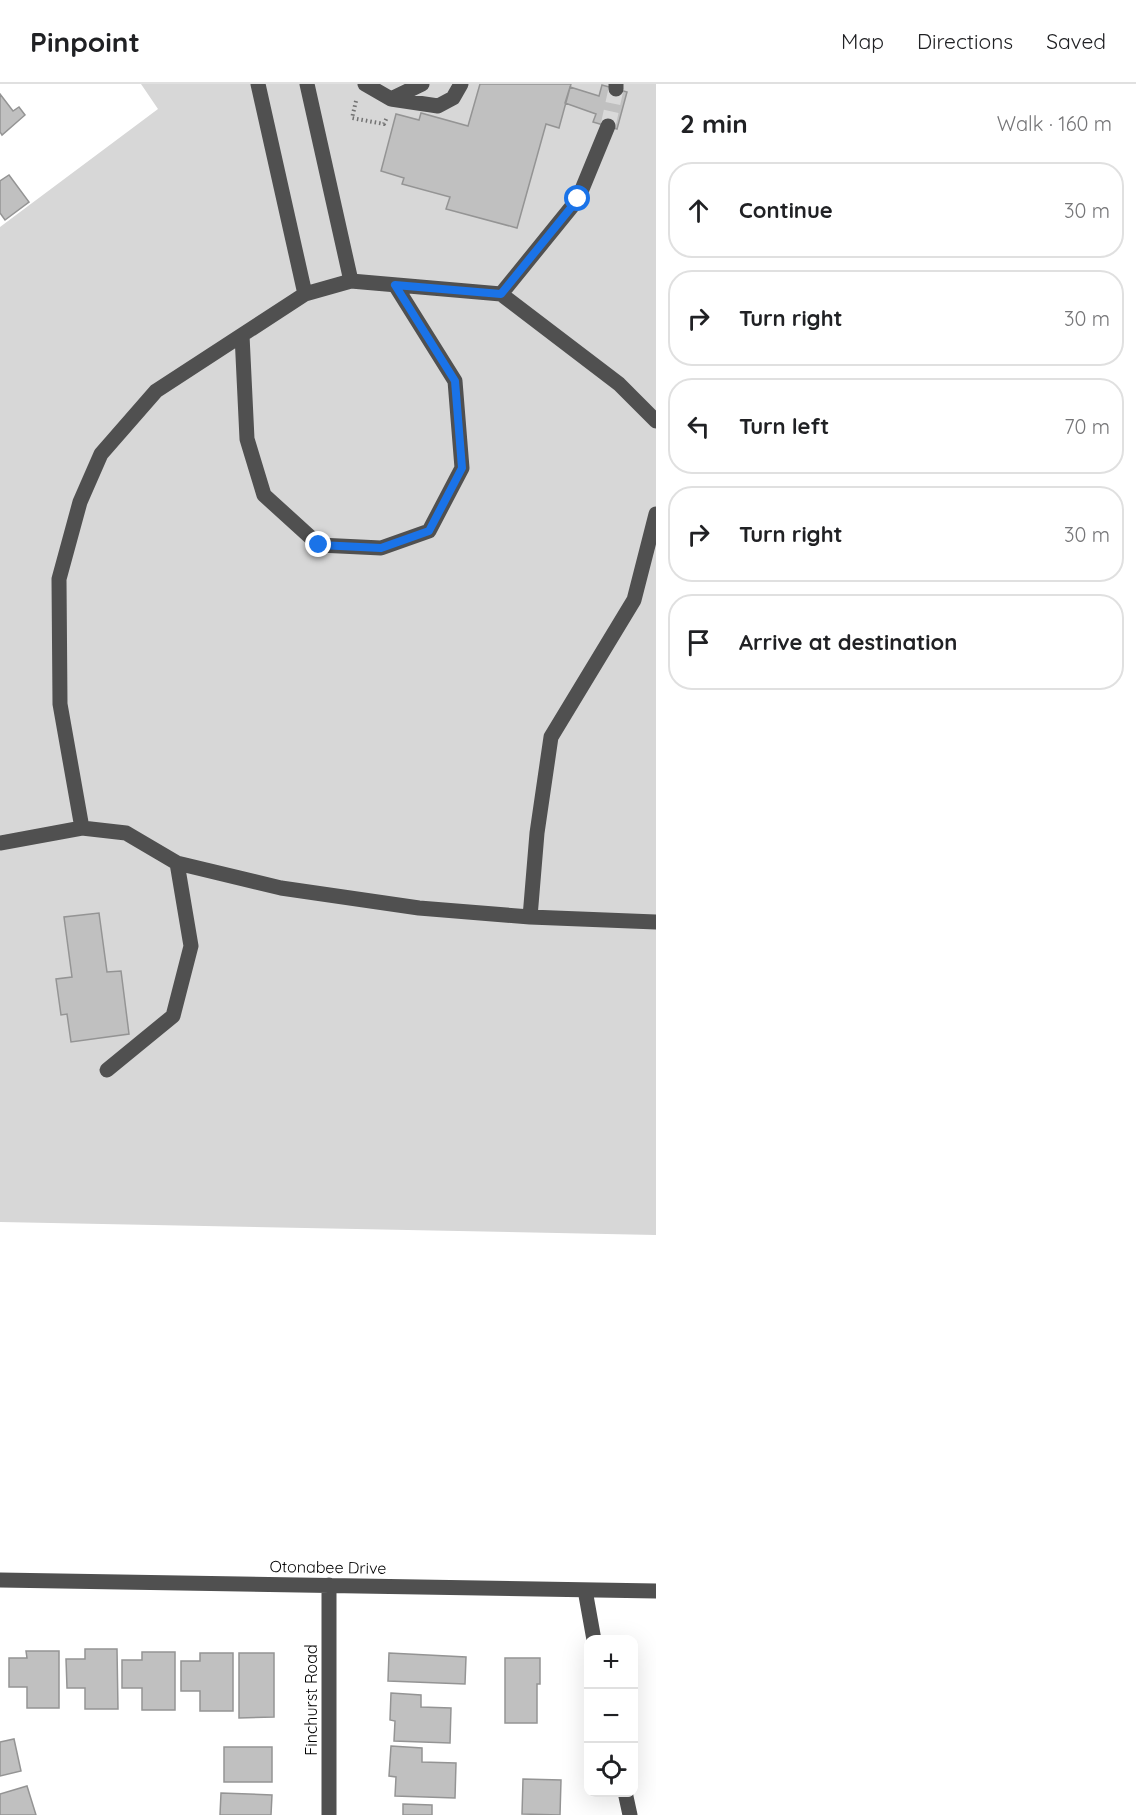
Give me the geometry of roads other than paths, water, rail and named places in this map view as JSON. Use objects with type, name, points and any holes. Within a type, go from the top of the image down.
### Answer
[{"type":"street","points":[[258,84],[305,294]]},
{"type":"street","points":[[307,84],[351,281]]},
{"type":"street","points":[[365,84],[391,99],[438,106],[453,98],[461,84]]},
{"type":"street","points":[[391,99],[422,84]]},
{"type":"street","points":[[501,294],[578,199],[608,126]]},
{"type":"street","points":[[82,828],[60,704],[59,579],[80,502],[101,454],[156,391],[305,294],[351,281],[501,294],[620,384],[656,421]]},
{"type":"street","points":[[242,335],[247,439],[264,495],[319,545],[381,548],[429,531],[462,468],[455,381],[395,285]]},
{"type":"street","points":[[530,917],[537,833],[551,737],[633,600],[656,514]]},
{"type":"street","points":[[0,843],[82,828],[126,833],[177,863],[292,890],[419,908],[530,917],[656,922]]},
{"type":"street","points":[[107,1070],[173,1016],[191,946],[177,863]]},
{"type":"street","name":"Otonabee Drive","points":[[0,1580],[656,1591]]},
{"type":"street","name":"Finchurst Road","points":[[329,1585],[329,1815]]},
{"type":"street","points":[[585,1590],[593,1635]]},
{"type":"street","points":[[626,1797],[630,1815]]},
{"type":"tunnel","points":[[608,126],[616,89]]}]
